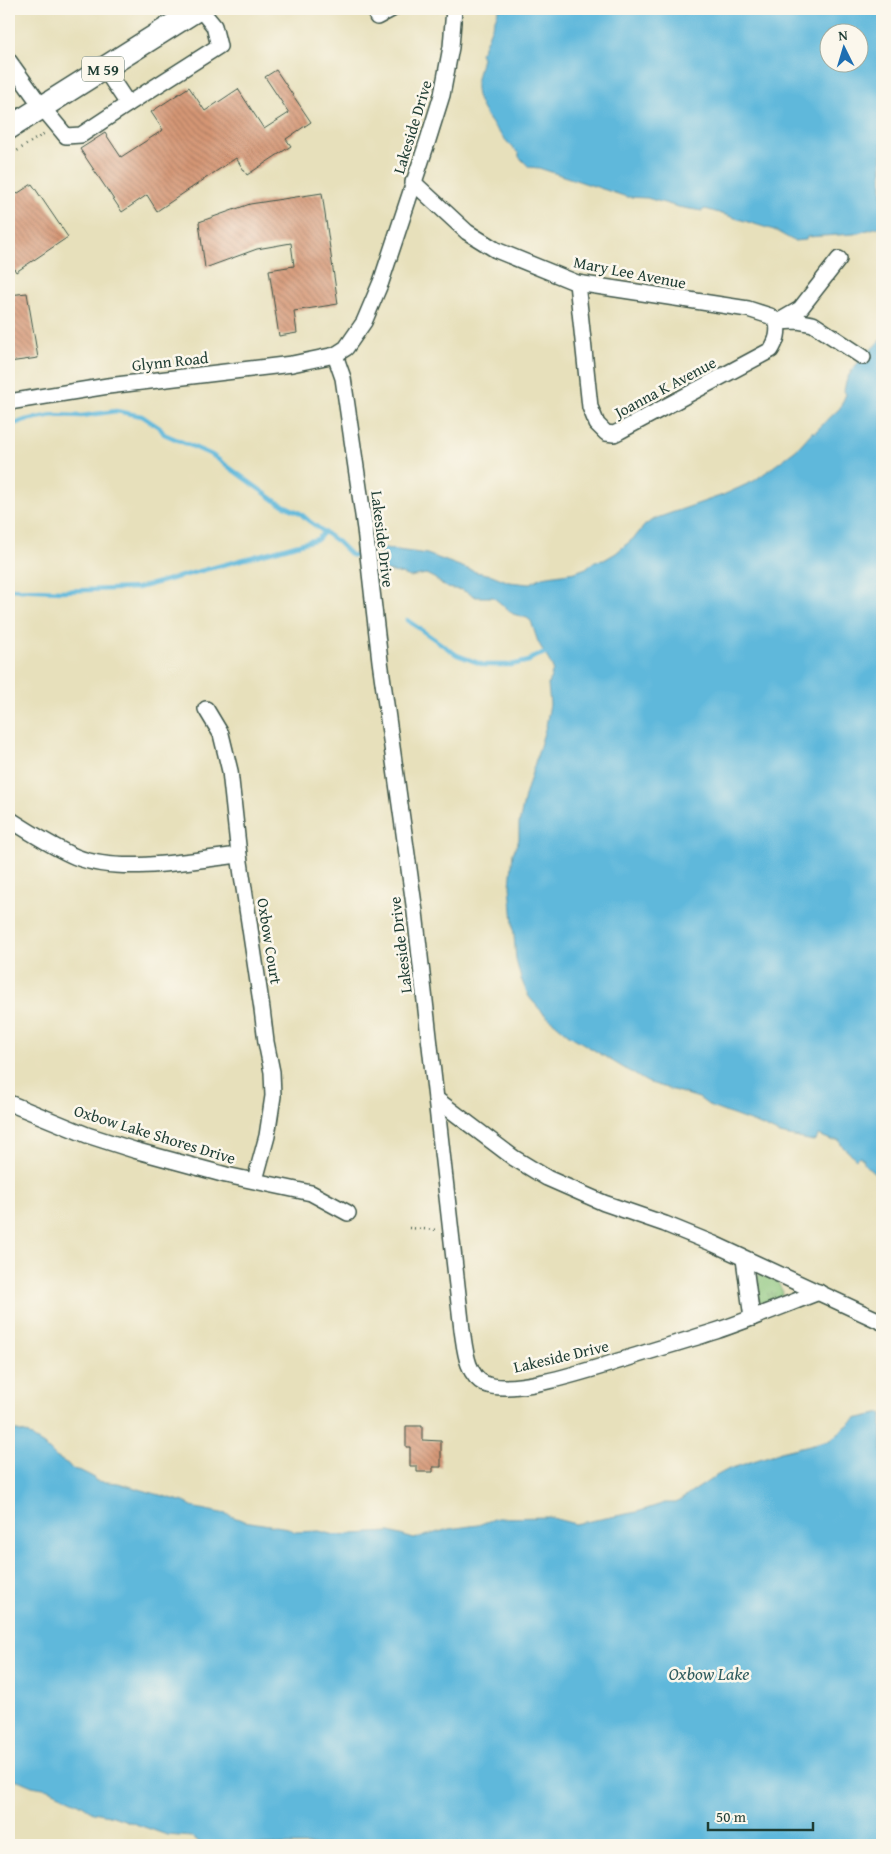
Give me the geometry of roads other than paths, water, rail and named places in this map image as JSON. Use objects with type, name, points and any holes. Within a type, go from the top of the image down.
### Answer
[{"type":"highway","name":"M 59","points":[[9,128],[198,9]]},
{"type":"street","points":[[9,61],[42,107],[66,136],[81,135],[219,46],[214,26],[198,9]]},
{"type":"street","points":[[377,17],[392,9]]},
{"type":"street","name":"Lakeside Drive","points":[[454,9],[451,47],[442,95],[381,282],[364,322],[352,341],[335,355],[342,378],[365,529],[380,661],[415,912],[462,1330],[468,1363],[474,1375],[485,1384],[502,1387],[535,1384],[585,1372],[716,1331],[819,1292]]},
{"type":"street","points":[[104,68],[128,104]]},
{"type":"street","name":"Mary Lee Avenue","points":[[414,182],[467,232],[496,250],[577,283],[748,309],[770,316],[777,322]]},
{"type":"street","points":[[777,322],[800,309],[839,260]]},
{"type":"street","name":"Joanna K Avenue","points":[[577,283],[590,407],[597,424],[606,433],[614,434],[620,431],[771,350],[777,341],[777,322]]},
{"type":"street","points":[[777,322],[797,321],[813,324],[863,357]]},
{"type":"street","name":"Glynn Road","points":[[9,402],[108,386],[292,364],[335,355]]},
{"type":"street","name":"Oxbow Court","points":[[206,709],[221,734],[230,770],[239,855],[272,1072],[273,1096],[267,1136],[255,1180]]},
{"type":"street","points":[[9,819],[32,834],[76,857],[108,864],[138,866],[239,855]]},
{"type":"street","points":[[436,1099],[514,1158],[547,1178],[604,1203],[666,1224],[714,1244],[882,1322]]},
{"type":"street","name":"Oxbow Lake Shores Drive","points":[[9,1104],[87,1135],[134,1150],[193,1167],[311,1193],[348,1213]]},
{"type":"street","points":[[744,1259],[752,1318]]},
{"type":"water","points":[[499,9],[882,9],[882,226],[854,234],[807,237],[806,240],[794,241],[774,230],[709,210],[705,209],[702,211],[678,207],[647,198],[627,197],[539,168],[529,167],[491,122],[480,103],[476,85],[482,58],[480,53]]},
{"type":"water","points":[[882,338],[882,1179],[863,1163],[864,1160],[859,1156],[856,1159],[842,1146],[839,1140],[831,1140],[819,1135],[813,1141],[780,1134],[711,1107],[699,1098],[647,1082],[569,1035],[543,1013],[529,997],[521,979],[516,960],[510,886],[513,853],[519,839],[519,824],[525,796],[546,726],[550,704],[548,685],[553,670],[552,666],[538,642],[531,621],[513,614],[493,597],[476,597],[462,590],[447,588],[426,574],[410,577],[382,570],[379,560],[382,547],[427,554],[509,582],[529,584],[542,577],[575,572],[586,568],[595,561],[604,560],[616,553],[635,537],[645,525],[654,519],[723,495],[754,481],[796,450],[813,431],[814,433],[840,408],[846,394],[844,391],[849,375]]},
{"type":"water","name":"Oxbow Lake","points":[[882,1413],[882,1845],[201,1845],[192,1837],[167,1835],[110,1815],[93,1812],[49,1789],[9,1779],[9,1429],[29,1434],[72,1469],[93,1477],[96,1481],[118,1483],[184,1502],[196,1508],[226,1514],[244,1521],[288,1528],[295,1532],[319,1531],[335,1535],[390,1532],[414,1539],[449,1529],[478,1525],[497,1518],[549,1517],[575,1524],[637,1512],[665,1503],[676,1503],[729,1469],[781,1452],[830,1440],[855,1419]]},
{"type":"waterway","points":[[9,426],[25,420],[53,415],[82,416],[116,411],[142,416],[160,428],[164,434],[212,455],[277,502],[300,513],[338,542],[351,555],[379,560]]},
{"type":"waterway","points":[[9,589],[62,591],[138,588],[318,539],[324,532]]},
{"type":"waterway","points":[[407,620],[457,655],[484,665],[511,665],[529,661],[545,653]]}]
